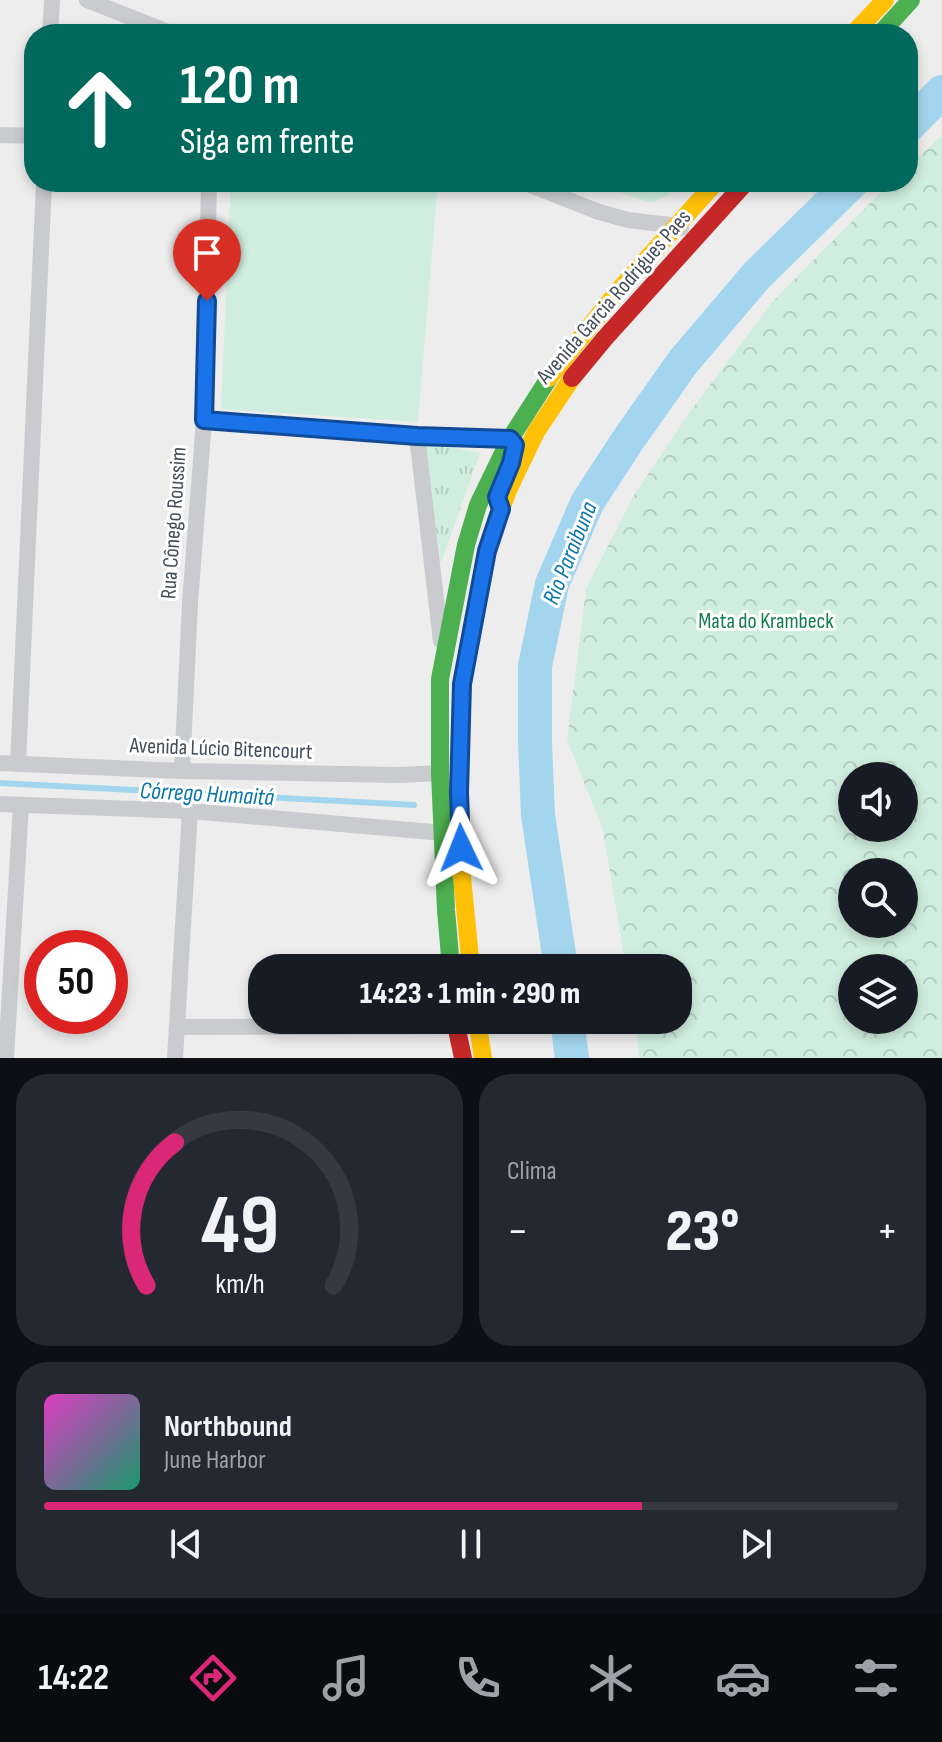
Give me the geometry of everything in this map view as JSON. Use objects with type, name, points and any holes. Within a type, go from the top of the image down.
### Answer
[{"type":"main road","points":[[862,24],[885,0]]},
{"type":"main road","points":[[889,24],[911,0]]},
{"type":"main road","name":"Avenida Garcia Rodrigues Paes","points":[[450,954],[440,773],[440,679],[466,545],[478,505],[510,439],[562,359],[618,291],[707,192]]},
{"type":"main road","name":"Avenida Garcia Rodrigues Paes","points":[[470,954],[462,877],[459,792],[462,684],[487,551],[501,509],[536,432],[563,389],[737,192]]},
{"type":"main road","points":[[501,509],[497,497],[515,449],[510,439]]},
{"type":"main road","points":[[440,773],[451,790],[453,850],[462,877]]},
{"type":"main road","points":[[458,1034],[463,1058]]},
{"type":"main road","points":[[479,1034],[483,1058]]},
{"type":"street","points":[[51,24],[52,0]]},
{"type":"street","points":[[87,0],[148,24]]},
{"type":"street","points":[[0,135],[24,136]]},
{"type":"street","points":[[18,764],[44,192]]},
{"type":"street","name":"Rua Cônego Roussim","points":[[182,771],[190,603],[204,420],[209,192]]},
{"type":"street","points":[[548,192],[628,220],[678,226],[696,238]]},
{"type":"street","points":[[204,420],[417,436],[510,439]]},
{"type":"street","name":"Avenida Garcia Rodrigues Paes","points":[[417,436],[443,664]]},
{"type":"street","name":"Avenida Lúcio Bitencourt","points":[[0,763],[182,771],[440,773]]},
{"type":"street","points":[[0,804],[190,811],[444,833]]},
{"type":"street","points":[[6,1058],[21,805]]},
{"type":"street","points":[[175,1058],[190,811]]},
{"type":"street","points":[[177,1027],[248,1026]]},
{"type":"green space","name":"Mata do Krambeck","points":[[942,135],[942,1058],[639,1058],[636,1034],[692,1034],[692,954],[624,954],[603,830],[567,740],[586,589],[633,497],[689,413],[772,302],[881,192],[918,192],[918,158]]},
{"type":"green space","points":[[231,192],[437,192],[418,422],[221,409]]},
{"type":"green space","points":[[619,192],[671,192],[651,203]]},
{"type":"green space","points":[[423,441],[480,453],[441,563]]},
{"type":"waterway","name":"Rio Paraibuna","points":[[918,116],[942,92]]},
{"type":"waterway","name":"Rio Paraibuna","points":[[559,954],[538,815],[535,742],[535,666],[552,584],[587,503],[683,362],[757,275],[842,192]]},
{"type":"waterway","name":"Córrego Humaitá","points":[[0,783],[414,805]]},
{"type":"waterway","name":"Rio Paraibuna","points":[[569,1034],[572,1058]]},
{"type":"traffic: fast","points":[[889,24],[911,0]]},
{"type":"traffic: fast","points":[[450,954],[440,773],[440,679],[466,545],[478,505],[510,439],[549,378]]},
{"type":"traffic: slow","points":[[862,24],[885,0]]},
{"type":"traffic: slow","points":[[549,378],[618,291],[707,192]]},
{"type":"traffic: slow","points":[[470,954],[462,877],[459,792],[462,684],[487,551],[501,509],[536,432],[572,378]]},
{"type":"traffic: slow","points":[[479,1034],[483,1058]]},
{"type":"traffic: jam","points":[[572,378],[737,192]]},
{"type":"traffic: jam","points":[[458,1034],[463,1058]]},
{"type":"route","points":[[207,301],[204,420],[417,436],[510,439],[515,445],[497,497],[501,509],[487,551],[462,684],[461,848]]}]
